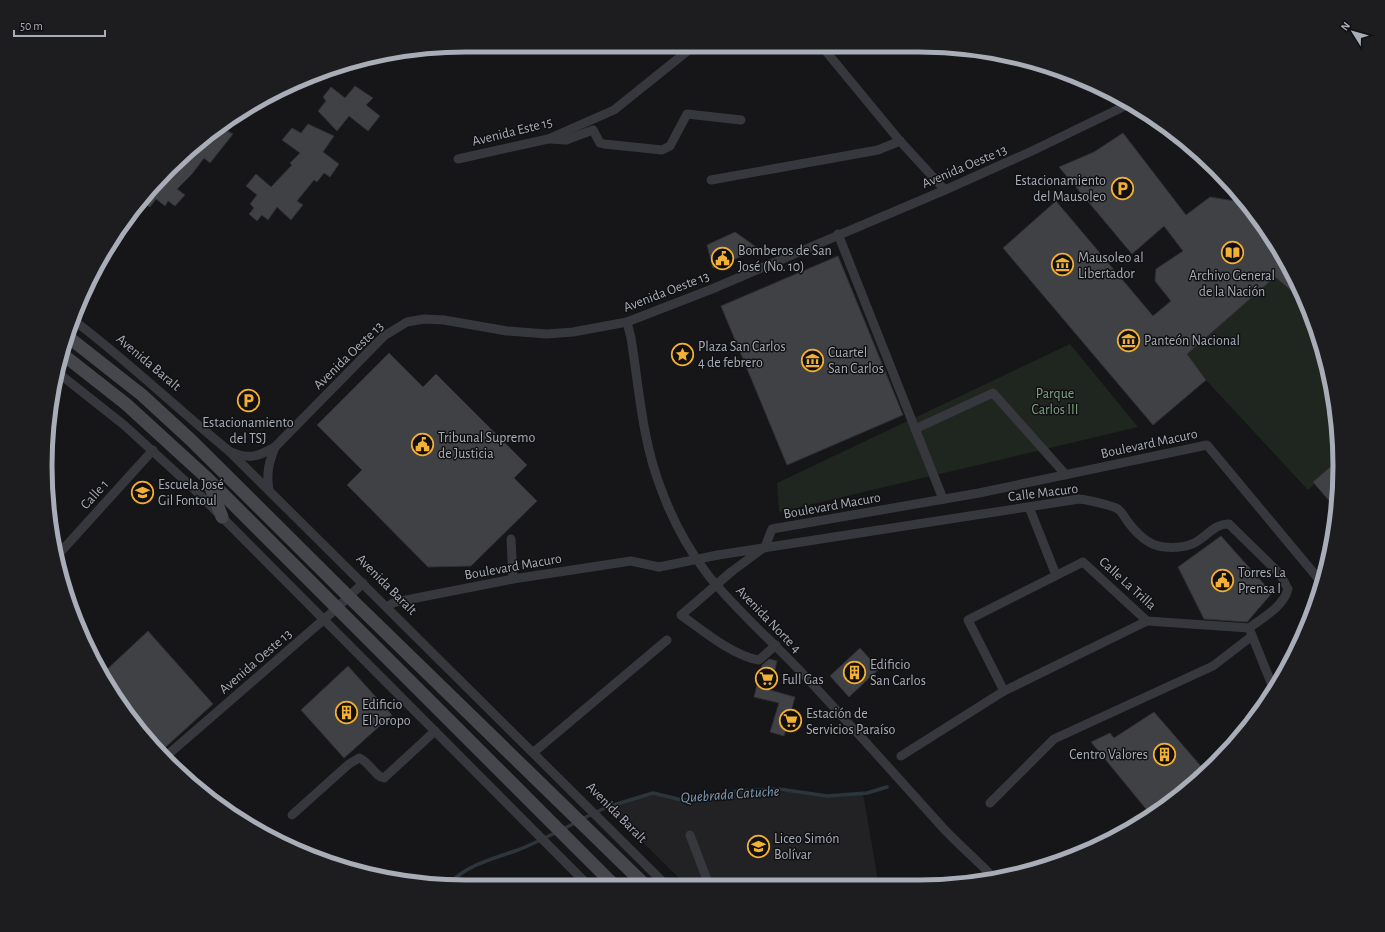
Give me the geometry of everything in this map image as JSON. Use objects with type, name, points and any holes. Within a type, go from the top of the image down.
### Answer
[{"type":"main road","points":[[72,340],[148,400],[241,488],[349,597],[641,880]]},
{"type":"main road","points":[[67,357],[126,404],[207,478],[609,880]]},
{"type":"main road","points":[[207,478],[222,517]]},
{"type":"street","name":"Avenida Este 15","points":[[458,159],[548,139],[614,110],[686,52]]},
{"type":"street","points":[[826,52],[900,141],[945,190]]},
{"type":"street","name":"Avenida Oeste 13","points":[[229,451],[241,456],[252,457],[261,455],[275,447],[380,340],[389,332],[407,322],[424,319],[444,320],[507,331],[547,334],[573,332],[627,322],[712,289],[838,234],[945,190],[1032,152],[1124,106]]},
{"type":"street","points":[[548,139],[566,140],[593,130],[600,143],[662,150],[670,146],[688,114],[741,120]]},
{"type":"street","points":[[711,180],[878,150],[900,141]]},
{"type":"street","points":[[838,234],[943,499]]},
{"type":"street","name":"Avenida Norte 4","points":[[627,322],[631,338],[646,438],[652,465],[681,533],[708,576],[754,625],[776,645],[946,830],[990,874]]},
{"type":"street","name":"Avenida Baralt","points":[[78,324],[135,369],[198,427],[229,451],[662,880]]},
{"type":"street","points":[[62,377],[124,425],[153,450],[222,517],[583,880]]},
{"type":"street","points":[[915,429],[993,394],[1066,475]]},
{"type":"street","name":"Boulevard Macuro","points":[[387,607],[393,602],[513,579],[631,561],[659,567],[765,547],[772,529],[943,499],[1207,445],[1318,578]]},
{"type":"street","name":"Avenida Oeste 13","points":[[269,490],[267,473],[269,462],[275,447]]},
{"type":"street","name":"Calle 1","points":[[61,551],[153,450]]},
{"type":"street","name":"Calle Macuro","points":[[765,547],[1080,499],[1093,501],[1118,509],[1134,530],[1151,544],[1164,547],[1176,547],[1193,544],[1217,526],[1229,524],[1280,574],[1288,588],[1286,597],[1251,632]]},
{"type":"street","points":[[1029,507],[1056,575]]},
{"type":"street","points":[[511,539],[513,579]]},
{"type":"street","points":[[765,547],[731,572],[681,615],[708,635],[749,658],[759,660],[776,645]]},
{"type":"street","name":"Calle La Trilla","points":[[1004,691],[968,620],[1083,562],[1147,621],[1251,632]]},
{"type":"street","name":"Avenida Oeste 13","points":[[169,754],[337,608],[363,583]]},
{"type":"street","points":[[901,756],[1004,691],[1147,621]]},
{"type":"street","points":[[990,803],[1054,739],[1213,666],[1251,632],[1271,683]]},
{"type":"street","points":[[534,752],[667,640]]},
{"type":"street","points":[[292,815],[359,758],[365,760],[380,777],[384,778],[435,731]]},
{"type":"street","points":[[690,835],[707,880]]},
{"type":"shaded area","name":"Liceo Simón Bolívar","points":[[767,790],[820,795],[863,793],[878,880],[681,880],[607,807],[649,794],[682,800],[709,798],[737,791]]},
{"type":"green space","points":[[1275,277],[1293,291],[1311,333],[1325,385],[1332,439],[1333,468],[1308,490],[1206,380],[1187,354]]},
{"type":"green space","name":"Parque Carlos III","points":[[1070,344],[1138,427],[779,512],[777,483]]},
{"type":"building","points":[[355,86],[373,98],[366,105],[380,116],[368,131],[349,116],[337,131],[318,111],[326,101],[323,97],[331,87],[345,98]]},
{"type":"building","points":[[308,124],[334,136],[323,152],[339,164],[330,177],[324,173],[317,182],[314,180],[297,201],[303,205],[291,220],[277,207],[268,220],[262,215],[257,221],[249,214],[254,208],[250,204],[257,195],[246,186],[256,174],[271,187],[292,165],[290,163],[300,153],[282,140],[292,128],[301,133]]},
{"type":"building","points":[[225,130],[233,134],[210,163],[204,158],[192,174],[177,189],[185,195],[175,206],[168,201],[165,206],[156,199],[150,207],[146,204],[155,193],[173,173],[193,155]]},
{"type":"building","points":[[1123,133],[1186,215],[1210,197],[1237,201],[1278,259],[1294,293],[1275,277],[1187,354],[1206,380],[1153,425],[1003,248],[1056,201],[1153,316],[1171,301],[1155,281],[1156,269],[1183,251],[1164,226],[1132,254],[1059,167],[1094,152]]},
{"type":"building","name":"Bomberos de San José (No. 10)","points":[[735,232],[759,249],[713,268],[707,245]]},
{"type":"building","name":"Cuartel San Carlos","points":[[838,256],[903,415],[787,465],[721,306]]},
{"type":"building","name":"Tribunal Supremo de Justicia","points":[[389,353],[423,387],[436,374],[527,465],[514,478],[537,501],[471,566],[428,567],[347,485],[362,470],[317,425]]},
{"type":"building","points":[[1333,464],[1331,503],[1313,482]]},
{"type":"building","name":"Torres La Prensa I","points":[[1221,536],[1272,593],[1247,622],[1204,619],[1178,567]]},
{"type":"building","points":[[148,631],[213,704],[164,749],[138,718],[106,671]]},
{"type":"building","name":"Edificio San Carlos","points":[[860,648],[879,669],[849,697],[830,676]]},
{"type":"building","points":[[769,659],[777,661],[770,690],[795,697],[784,736],[770,732],[779,703],[754,697],[762,665]]},
{"type":"building","name":"Edificio El Joropo","points":[[348,666],[392,715],[344,758],[301,710]]},
{"type":"building","name":"Centro Valores","points":[[1154,712],[1202,768],[1171,794],[1148,811],[1091,742],[1110,733],[1114,738]]},
{"type":"waterway","name":"Quebrada Catuche","points":[[582,819],[607,807],[653,793],[682,800],[709,798],[737,791],[779,789],[827,796],[867,793],[887,787]]},
{"type":"waterway","name":"Quebrada Catuche","points":[[563,829],[577,822]]},
{"type":"waterway","name":"Quebrada Catuche","points":[[453,880],[472,867],[523,848],[557,832]]},
{"type":"place","name":"Estacionamiento del Mausoleo","points":[[1122,188]]},
{"type":"place","name":"Archivo General de la Nación","points":[[1232,253]]},
{"type":"place","name":"Bomberos de San José (No. 10)","points":[[723,258]]},
{"type":"place","name":"Mausoleo al Libertador","points":[[1063,265]]},
{"type":"place","name":"Panteón Nacional","points":[[1128,340]]},
{"type":"place","name":"Plaza San Carlos 4 de febrero","points":[[682,354]]},
{"type":"place","name":"Cuartel San Carlos","points":[[813,360]]},
{"type":"place","name":"Estacionamiento del TSJ","points":[[248,400]]},
{"type":"place","name":"Tribunal Supremo de Justicia","points":[[422,445]]},
{"type":"place","name":"Escuela José Gil Fontoul","points":[[142,492]]},
{"type":"place","name":"Torres La Prensa I","points":[[1223,580]]},
{"type":"place","name":"Edificio San Carlos","points":[[855,672]]},
{"type":"place","name":"Full Gas","points":[[766,679]]},
{"type":"place","name":"Edificio El Joropo","points":[[347,712]]},
{"type":"place","name":"Estación de Servicios Paraíso","points":[[791,721]]},
{"type":"place","name":"Centro Valores","points":[[1164,754]]},
{"type":"place","name":"Liceo Simón Bolívar","points":[[759,846]]}]
